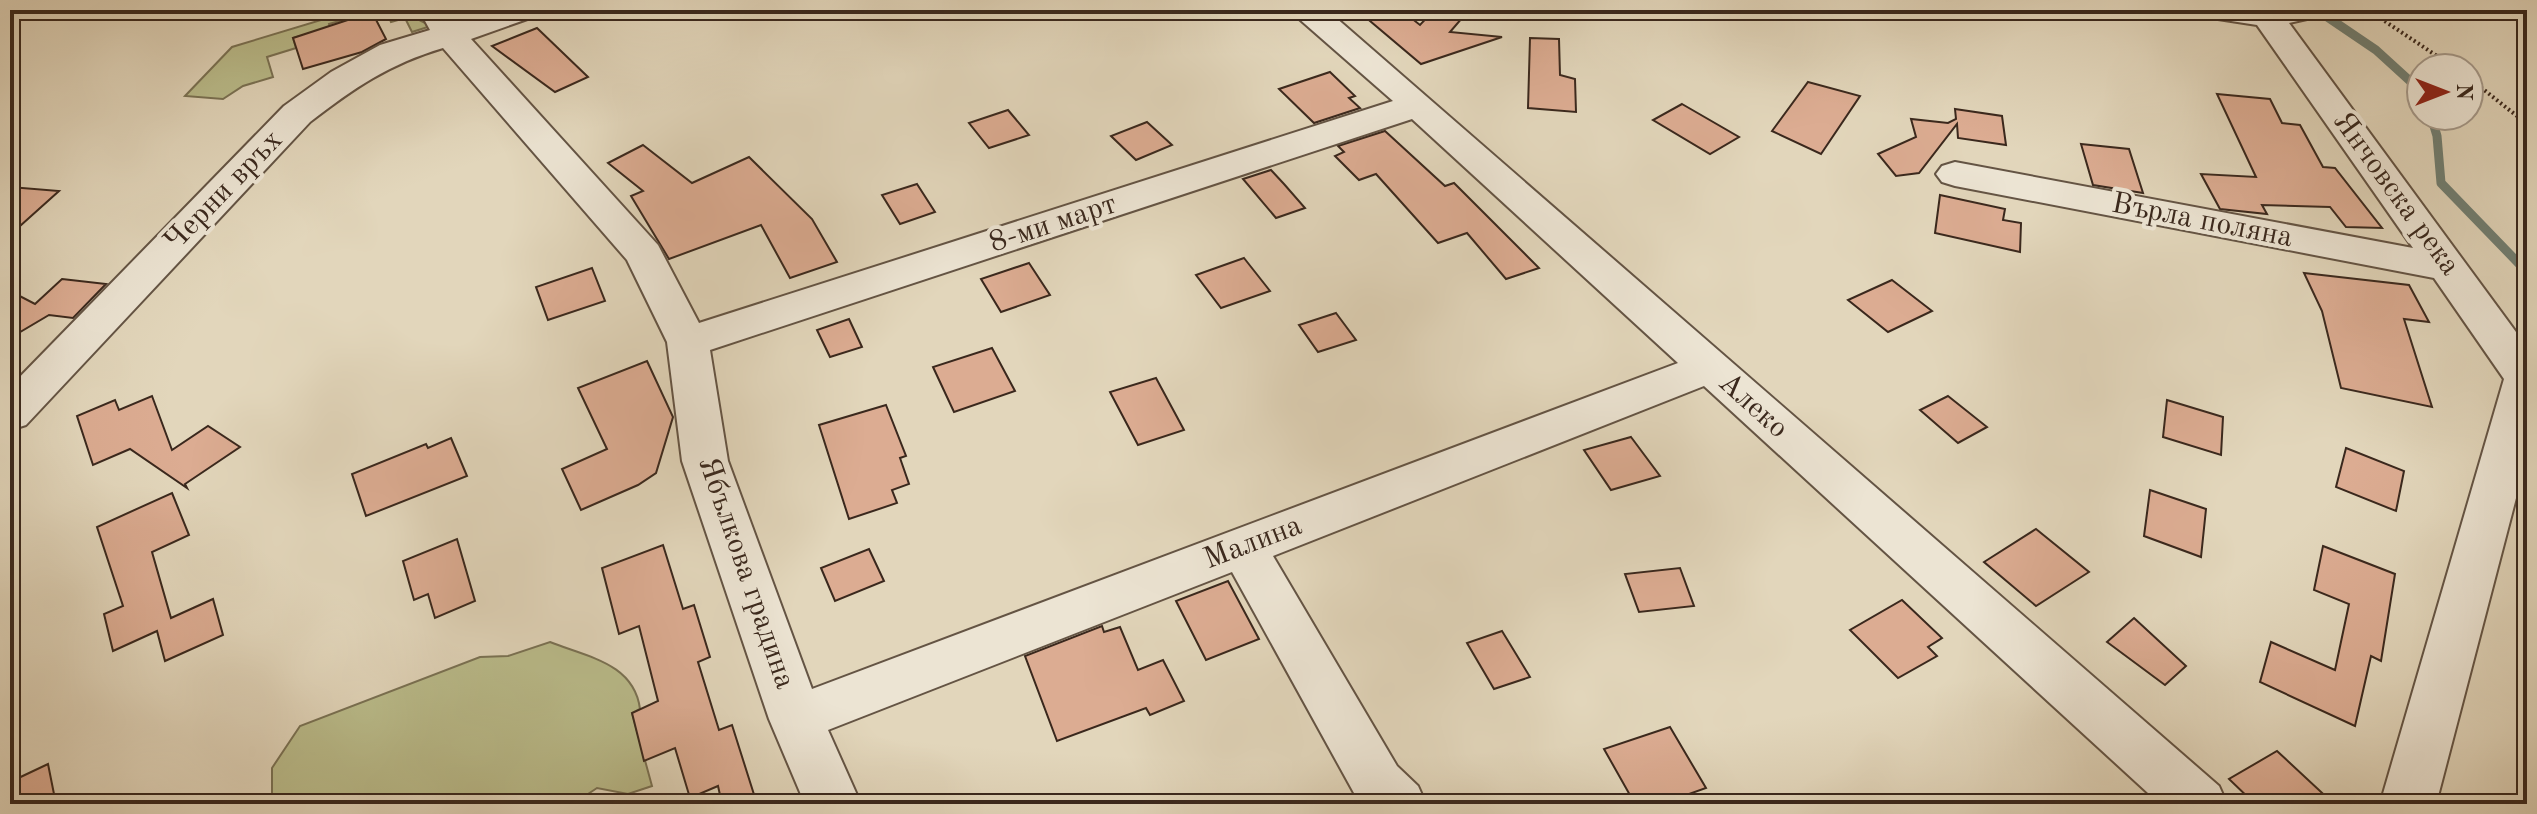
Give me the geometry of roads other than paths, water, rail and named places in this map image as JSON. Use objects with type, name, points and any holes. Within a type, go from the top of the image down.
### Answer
[{"type":"street","name":"Черни връх","points":[[10,414],[297,114],[343,79],[442,22],[522,10]]},
{"type":"street","name":"Алеко","points":[[1305,10],[1328,26],[1418,105],[2199,804]]},
{"type":"street","points":[[2216,10],[2284,12]]},
{"type":"street","name":"Янчовска река","points":[[2284,12],[2450,268],[2526,378]]},
{"type":"street","name":"Ябълкова градина","points":[[442,22],[644,254],[688,342],[705,461],[796,719],[833,804]]},
{"type":"street","name":"8-ми март","points":[[688,342],[1418,105]]},
{"type":"street","name":"Върла поляна","points":[[1955,174],[2450,268]]},
{"type":"street","name":"Малина","points":[[796,719],[1711,367]]},
{"type":"street","points":[[2408,804],[2526,378]]},
{"type":"street","points":[[1243,547],[1378,784],[1398,804]]},
{"type":"waterway","points":[[2317,10],[2376,50],[2405,76]]},
{"type":"waterway","points":[[2436,132],[2441,183],[2527,272]]}]
